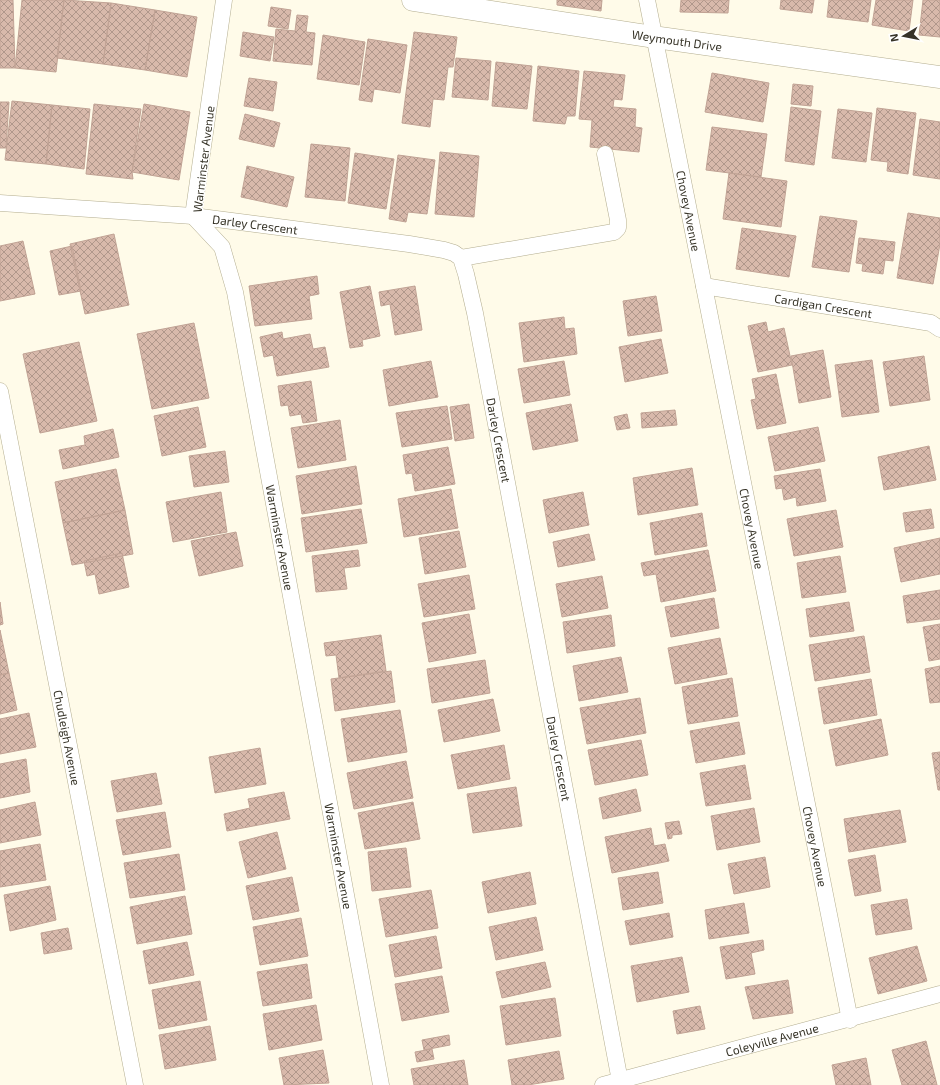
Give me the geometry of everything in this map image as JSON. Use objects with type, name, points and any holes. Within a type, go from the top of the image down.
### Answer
[{"type":"street","name":"Warminster Avenue","points":[[224,0],[193,216],[222,247],[235,292],[381,1085]]},
{"type":"street","name":"Weymouth Drive","points":[[413,0],[654,37],[940,77]]},
{"type":"street","name":"Chovey Avenue","points":[[648,0],[654,37],[850,1020]]},
{"type":"street","points":[[461,258],[614,232],[618,228],[618,220],[605,154]]},
{"type":"street","name":"Darley Crescent","points":[[0,203],[193,216],[409,244],[444,250],[454,253],[461,258],[466,274],[474,314],[620,1081]]},
{"type":"street","name":"Cardigan Crescent","points":[[704,286],[931,323],[940,329]]},
{"type":"street","name":"Chudleigh Avenue","points":[[0,391],[136,1085]]},
{"type":"street","name":"Coleyville Avenue","points":[[603,1085],[850,1020],[940,994]]},
{"type":"building","points":[[0,0],[13,0],[15,68],[0,68]]},
{"type":"building","points":[[22,0],[64,0],[56,72],[15,68]]},
{"type":"building","points":[[64,0],[111,3],[103,64],[57,58]]},
{"type":"building","points":[[557,0],[602,0],[601,11],[557,5]]},
{"type":"building","points":[[681,0],[729,0],[728,13],[680,12]]},
{"type":"building","points":[[781,0],[814,0],[812,13],[780,9]]},
{"type":"building","points":[[829,0],[871,0],[868,22],[827,17]]},
{"type":"building","points":[[876,0],[913,0],[909,31],[872,25]]},
{"type":"building","points":[[923,0],[940,0],[940,37],[919,35]]},
{"type":"building","points":[[111,3],[155,10],[145,70],[103,64]]},
{"type":"building","points":[[271,7],[291,10],[288,29],[268,26]]},
{"type":"building","points":[[155,10],[197,17],[187,77],[145,70]]},
{"type":"building","points":[[297,15],[308,16],[306,32],[315,33],[312,65],[273,61],[276,29],[295,31]]},
{"type":"building","points":[[243,32],[274,37],[270,61],[240,56]]},
{"type":"building","points":[[414,32],[457,37],[453,67],[448,67],[444,100],[433,99],[430,127],[402,123]]},
{"type":"building","points":[[323,35],[365,42],[359,85],[317,79]]},
{"type":"building","points":[[368,39],[407,45],[400,93],[374,89],[372,102],[359,100]]},
{"type":"building","points":[[456,58],[491,61],[488,100],[452,97]]},
{"type":"building","points":[[496,62],[532,66],[527,109],[492,106]]},
{"type":"building","points":[[538,66],[579,71],[575,116],[567,116],[565,124],[533,121]]},
{"type":"building","points":[[584,71],[625,75],[622,100],[614,99],[613,107],[636,109],[635,127],[642,128],[639,152],[590,147],[592,120],[579,119]]},
{"type":"building","points":[[712,73],[769,83],[763,122],[705,112]]},
{"type":"building","points":[[249,78],[277,82],[273,111],[244,106]]},
{"type":"building","points":[[793,84],[813,86],[811,106],[791,104]]},
{"type":"building","points":[[12,101],[52,105],[46,164],[5,160]]},
{"type":"building","points":[[0,102],[9,102],[6,148],[0,148]]},
{"type":"building","points":[[94,104],[141,109],[132,172],[133,179],[86,174]]},
{"type":"building","points":[[144,104],[190,112],[179,180],[132,172]]},
{"type":"building","points":[[52,105],[90,109],[84,169],[46,164]]},
{"type":"building","points":[[791,107],[821,111],[814,165],[785,161]]},
{"type":"building","points":[[877,108],[916,113],[908,174],[887,171],[888,162],[871,160]]},
{"type":"building","points":[[838,109],[872,113],[866,162],[832,158]]},
{"type":"building","points":[[245,114],[280,123],[274,147],[239,139]]},
{"type":"building","points":[[920,119],[940,122],[940,179],[913,175]]},
{"type":"building","points":[[712,127],[767,134],[761,177],[706,170]]},
{"type":"building","points":[[311,144],[350,148],[345,201],[305,197]]},
{"type":"building","points":[[440,152],[479,156],[474,217],[435,214]]},
{"type":"building","points":[[355,153],[394,159],[386,209],[348,203]]},
{"type":"building","points":[[398,155],[435,160],[427,214],[408,212],[406,222],[389,219]]},
{"type":"building","points":[[247,166],[294,177],[287,207],[241,197]]},
{"type":"building","points":[[729,173],[787,181],[781,227],[723,219]]},
{"type":"building","points":[[908,213],[940,218],[940,244],[933,284],[897,278]]},
{"type":"building","points":[[820,216],[857,221],[849,272],[812,267]]},
{"type":"building","points":[[742,228],[796,236],[789,277],[736,269]]},
{"type":"building","points":[[114,234],[129,305],[85,314],[70,244]]},
{"type":"building","points":[[859,238],[895,242],[893,261],[885,260],[883,274],[862,271],[863,264],[856,263]]},
{"type":"building","points":[[23,241],[35,294],[0,301],[0,246]]},
{"type":"building","points":[[72,246],[81,291],[59,295],[50,251]]},
{"type":"building","points":[[317,276],[319,294],[309,296],[312,319],[255,326],[249,286]]},
{"type":"building","points":[[370,286],[380,336],[362,340],[363,346],[350,348],[340,292]]},
{"type":"building","points":[[415,286],[422,330],[395,335],[390,304],[381,306],[379,292]]},
{"type":"building","points":[[656,296],[662,331],[628,336],[623,301]]},
{"type":"building","points":[[564,317],[565,329],[574,328],[577,354],[524,362],[519,323]]},
{"type":"building","points":[[766,322],[768,332],[784,328],[792,365],[758,372],[748,326]]},
{"type":"building","points":[[194,323],[209,398],[152,409],[137,334]]},
{"type":"building","points":[[282,332],[283,339],[310,334],[313,349],[325,347],[329,367],[277,376],[273,355],[264,357],[260,337]]},
{"type":"building","points":[[661,339],[668,373],[625,382],[619,347]]},
{"type":"building","points":[[79,342],[97,421],[40,433],[23,354]]},
{"type":"building","points":[[823,350],[831,397],[799,403],[791,356]]},
{"type":"building","points":[[924,356],[930,400],[890,406],[883,362]]},
{"type":"building","points":[[872,360],[879,412],[842,417],[835,365]]},
{"type":"building","points":[[431,361],[438,397],[389,406],[383,370]]},
{"type":"building","points":[[564,361],[570,395],[524,403],[518,369]]},
{"type":"building","points":[[776,374],[786,423],[757,429],[751,400],[756,399],[752,379]]},
{"type":"building","points":[[311,381],[317,421],[303,423],[301,414],[290,416],[288,405],[281,406],[278,386]]},
{"type":"building","points":[[469,404],[474,438],[455,441],[450,407]]},
{"type":"building","points":[[571,404],[578,441],[533,450],[526,413]]},
{"type":"building","points":[[447,406],[452,439],[402,447],[396,413]]},
{"type":"building","points":[[198,407],[206,447],[162,456],[154,416]]},
{"type":"building","points":[[675,410],[677,425],[642,428],[641,413]]},
{"type":"building","points":[[627,414],[630,428],[617,430],[614,417]]},
{"type":"building","points":[[340,420],[346,460],[298,468],[291,428]]},
{"type":"building","points":[[818,427],[825,461],[775,471],[768,437]]},
{"type":"building","points":[[113,429],[119,457],[63,469],[59,450],[85,445],[84,436]]},
{"type":"building","points":[[929,446],[936,480],[884,490],[878,457]]},
{"type":"building","points":[[448,447],[455,484],[415,491],[412,473],[406,474],[403,455]]},
{"type":"building","points":[[225,451],[229,482],[194,487],[189,456]]},
{"type":"building","points":[[356,466],[362,504],[302,514],[296,476]]},
{"type":"building","points":[[692,468],[698,505],[638,515],[633,478]]},
{"type":"building","points":[[116,469],[125,510],[63,523],[55,482]]},
{"type":"building","points":[[820,469],[826,501],[797,506],[796,497],[784,500],[782,488],[776,489],[774,476]]},
{"type":"building","points":[[451,489],[458,528],[404,537],[398,499]]},
{"type":"building","points":[[221,492],[227,532],[173,542],[166,502]]},
{"type":"building","points":[[583,492],[589,525],[549,533],[543,500]]},
{"type":"building","points":[[361,509],[367,543],[306,552],[301,518]]},
{"type":"building","points":[[931,509],[934,528],[906,532],[903,513]]},
{"type":"building","points":[[125,510],[133,554],[72,565],[63,523]]},
{"type":"building","points":[[836,510],[843,547],[794,556],[787,519]]},
{"type":"building","points":[[702,513],[707,546],[655,555],[650,523]]},
{"type":"building","points":[[459,531],[466,567],[425,574],[419,538]]},
{"type":"building","points":[[236,532],[243,566],[199,576],[191,541]]},
{"type":"building","points":[[589,534],[595,560],[558,567],[553,542]]},
{"type":"building","points":[[940,538],[940,574],[901,582],[894,548]]},
{"type":"building","points":[[358,550],[360,566],[344,568],[347,589],[316,592],[312,556]]},
{"type":"building","points":[[708,550],[716,591],[661,602],[656,574],[644,576],[641,563]]},
{"type":"building","points":[[122,553],[129,587],[99,594],[95,574],[87,576],[84,561]]},
{"type":"building","points":[[840,556],[846,592],[802,598],[797,563]]},
{"type":"building","points":[[469,575],[475,609],[424,617],[418,584]]},
{"type":"building","points":[[602,576],[608,608],[562,617],[556,584]]},
{"type":"building","points":[[940,590],[940,619],[907,623],[903,596]]},
{"type":"building","points":[[714,598],[719,628],[671,637],[665,607]]},
{"type":"building","points":[[0,602],[3,624],[0,625]]},
{"type":"building","points":[[849,602],[854,631],[810,637],[806,609]]},
{"type":"building","points":[[469,614],[476,653],[429,662],[422,623]]},
{"type":"building","points":[[611,615],[615,646],[567,653],[563,622]]},
{"type":"building","points":[[940,624],[940,659],[929,661],[923,627]]},
{"type":"building","points":[[0,630],[9,673],[0,675]]},
{"type":"building","points":[[381,635],[386,671],[339,678],[336,655],[326,656],[324,643]]},
{"type":"building","points":[[864,636],[870,672],[815,681],[809,645]]},
{"type":"building","points":[[720,638],[727,674],[675,684],[668,648]]},
{"type":"building","points":[[621,657],[628,692],[579,701],[573,666]]},
{"type":"building","points":[[485,660],[490,693],[432,703],[427,669]]},
{"type":"building","points":[[940,666],[940,702],[930,703],[925,669]]},
{"type":"building","points":[[391,671],[395,702],[335,711],[331,679]]},
{"type":"building","points":[[9,673],[17,710],[0,714],[0,675]]},
{"type":"building","points":[[732,678],[738,716],[688,724],[682,687]]},
{"type":"building","points":[[871,679],[877,715],[824,724],[818,688]]},
{"type":"building","points":[[640,698],[646,733],[587,744],[580,708]]},
{"type":"building","points":[[493,699],[500,731],[444,742],[438,710]]},
{"type":"building","points":[[400,710],[407,752],[348,762],[341,719]]},
{"type":"building","points":[[29,713],[36,747],[0,754],[0,719]]},
{"type":"building","points":[[881,719],[888,755],[836,766],[829,730]]},
{"type":"building","points":[[739,722],[745,754],[696,763],[690,731]]},
{"type":"building","points":[[641,740],[648,775],[595,785],[588,750]]},
{"type":"building","points":[[504,745],[510,779],[458,789],[451,755]]},
{"type":"building","points":[[260,748],[266,784],[215,793],[209,757]]},
{"type":"building","points":[[940,752],[940,790],[938,790],[932,753]]},
{"type":"building","points":[[26,759],[30,792],[0,798],[0,764]]},
{"type":"building","points":[[406,761],[413,798],[354,809],[347,773]]},
{"type":"building","points":[[745,765],[751,799],[706,806],[700,773]]},
{"type":"building","points":[[156,773],[162,804],[117,812],[111,781]]},
{"type":"building","points":[[516,787],[522,826],[473,833],[467,794]]},
{"type":"building","points":[[636,789],[641,811],[603,819],[599,798]]},
{"type":"building","points":[[284,792],[290,819],[227,831],[224,814],[250,808],[248,799]]},
{"type":"building","points":[[35,802],[41,835],[0,843],[0,810]]},
{"type":"building","points":[[413,802],[420,839],[365,849],[358,813]]},
{"type":"building","points":[[754,808],[760,842],[717,850],[711,816]]},
{"type":"building","points":[[900,810],[906,842],[849,852],[844,819]]},
{"type":"building","points":[[165,812],[171,847],[123,855],[116,820]]},
{"type":"building","points":[[679,821],[682,834],[672,835],[672,838],[668,839],[665,823]]},
{"type":"building","points":[[651,828],[654,846],[665,844],[669,861],[612,873],[605,837]]},
{"type":"building","points":[[277,832],[286,869],[248,878],[239,842]]},
{"type":"building","points":[[40,844],[46,880],[0,887],[0,851]]},
{"type":"building","points":[[406,848],[411,887],[372,891],[368,852]]},
{"type":"building","points":[[179,854],[185,890],[130,898],[124,863]]},
{"type":"building","points":[[875,855],[881,891],[855,896],[848,860]]},
{"type":"building","points":[[765,857],[770,887],[734,894],[728,864]]},
{"type":"building","points":[[530,872],[536,904],[488,913],[482,882]]},
{"type":"building","points":[[658,872],[663,903],[623,910],[618,878]]},
{"type":"building","points":[[292,877],[299,911],[253,920],[246,886]]},
{"type":"building","points":[[50,886],[56,920],[10,931],[4,895]]},
{"type":"building","points":[[431,890],[438,928],[386,937],[379,899]]},
{"type":"building","points":[[185,896],[192,934],[137,944],[130,907]]},
{"type":"building","points":[[907,899],[912,929],[876,935],[871,905]]},
{"type":"building","points":[[744,903],[749,933],[709,939],[705,910]]},
{"type":"building","points":[[669,913],[673,937],[630,945],[625,921]]},
{"type":"building","points":[[536,917],[543,950],[496,960],[489,927]]},
{"type":"building","points":[[301,918],[308,956],[260,965],[253,927]]},
{"type":"building","points":[[68,928],[72,949],[44,954],[41,933]]},
{"type":"building","points":[[436,936],[442,968],[395,977],[389,945]]},
{"type":"building","points":[[763,940],[764,950],[751,953],[755,974],[726,979],[720,947]]},
{"type":"building","points":[[187,942],[194,975],[149,984],[143,951]]},
{"type":"building","points":[[917,946],[927,981],[878,994],[869,958]]},
{"type":"building","points":[[682,957],[689,992],[637,1002],[631,966]]},
{"type":"building","points":[[545,962],[551,987],[502,998],[496,972]]},
{"type":"building","points":[[307,964],[312,998],[263,1006],[257,972]]},
{"type":"building","points":[[442,976],[449,1012],[402,1021],[395,984]]},
{"type":"building","points":[[788,980],[793,1013],[753,1019],[745,987]]},
{"type":"building","points":[[200,981],[207,1020],[159,1029],[152,990]]},
{"type":"building","points":[[555,998],[561,1036],[506,1045],[500,1006]]},
{"type":"building","points":[[316,1005],[322,1040],[269,1050],[263,1014]]},
{"type":"building","points":[[700,1006],[705,1029],[677,1034],[673,1011]]},
{"type":"building","points":[[210,1026],[216,1060],[165,1069],[159,1035]]},
{"type":"building","points":[[449,1035],[450,1045],[424,1050],[422,1040]]},
{"type":"building","points":[[926,1041],[937,1085],[902,1085],[892,1050]]},
{"type":"building","points":[[432,1049],[434,1059],[417,1062],[415,1052]]},
{"type":"building","points":[[323,1050],[329,1083],[284,1085],[279,1058]]},
{"type":"building","points":[[559,1051],[564,1079],[528,1085],[512,1085],[508,1060]]},
{"type":"building","points":[[866,1058],[871,1085],[836,1085],[832,1065]]},
{"type":"building","points":[[464,1060],[468,1085],[414,1085],[411,1069]]}]
